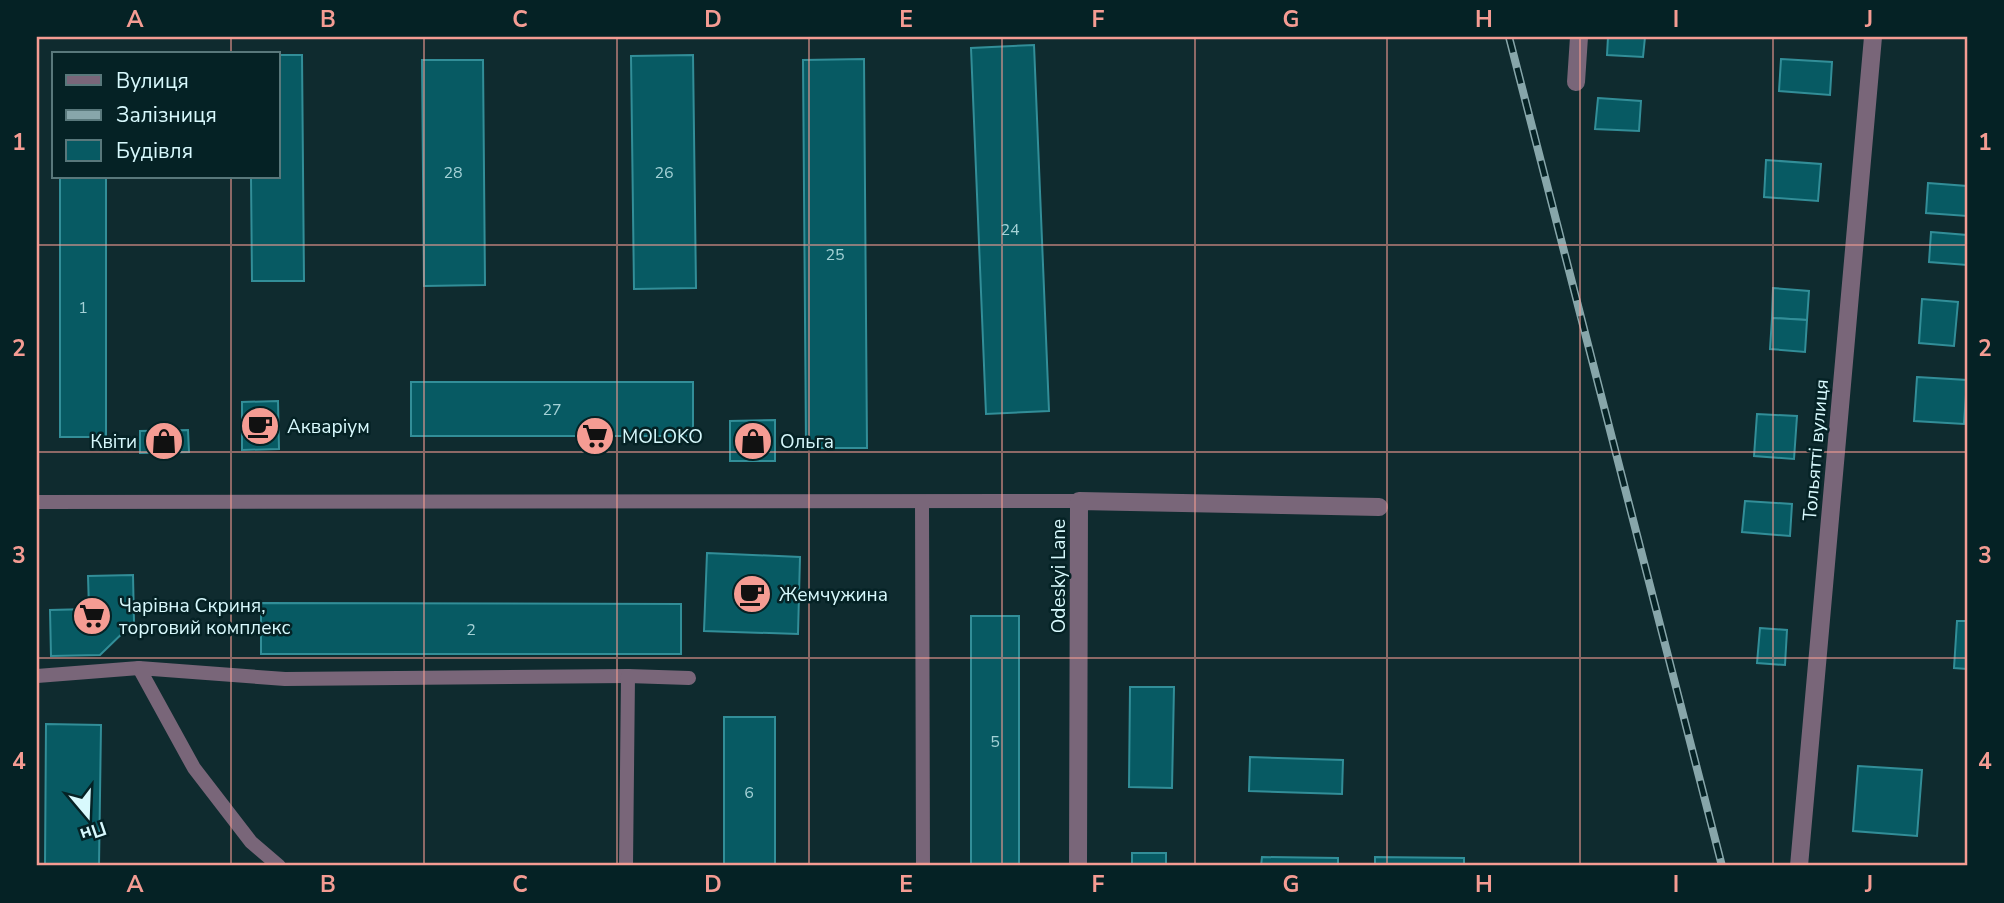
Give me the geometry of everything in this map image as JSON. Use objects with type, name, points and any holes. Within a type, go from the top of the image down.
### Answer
[{"type":"street","points":[[1576,82],[1579,37]]},
{"type":"street","name":"Тольятті вулиця","points":[[1799,866],[1873,37]]},
{"type":"street","name":"Odeskyi Lane","points":[[1079,866],[1079,501],[1379,507]]},
{"type":"lane","points":[[37,502],[1079,501]]},
{"type":"lane","points":[[922,502],[923,866]]},
{"type":"lane","points":[[139,668],[194,768],[251,842],[279,866]]},
{"type":"lane","points":[[37,676],[139,668],[285,679],[628,676],[689,678]]},
{"type":"lane","points":[[626,866],[628,676]]},
{"type":"building","points":[[1608,37],[1645,37],[1643,57],[1607,55]]},
{"type":"building","points":[[1034,45],[1049,411],[986,414],[971,48]]},
{"type":"building","points":[[280,55],[302,55],[304,281],[252,281],[251,178],[280,178]]},
{"type":"building","points":[[693,55],[696,288],[634,289],[631,56]]},
{"type":"building","points":[[864,59],[867,448],[806,448],[803,60]]},
{"type":"building","points":[[1781,59],[1832,62],[1830,95],[1779,91]]},
{"type":"building","points":[[422,60],[483,60],[485,285],[424,286]]},
{"type":"building","points":[[1598,98],[1641,101],[1639,131],[1595,129]]},
{"type":"building","points":[[1766,160],[1821,164],[1818,201],[1764,197]]},
{"type":"building","points":[[60,178],[106,178],[106,437],[60,437]]},
{"type":"building","points":[[1928,183],[1967,186],[1967,216],[1926,213]]},
{"type":"building","points":[[1931,232],[1967,235],[1967,265],[1929,262]]},
{"type":"building","points":[[1773,288],[1809,291],[1807,320],[1772,318]]},
{"type":"building","points":[[1922,299],[1958,302],[1954,346],[1919,343]]},
{"type":"building","points":[[1772,318],[1807,320],[1805,352],[1770,349]]},
{"type":"building","points":[[1917,377],[1967,380],[1964,424],[1914,421]]},
{"type":"building","points":[[411,382],[693,382],[693,436],[411,436]]},
{"type":"building","name":"Акваріум","points":[[278,401],[279,449],[242,450],[242,402]]},
{"type":"building","points":[[1757,414],[1797,416],[1794,459],[1754,456]]},
{"type":"building","name":"Ольга","points":[[775,420],[775,461],[730,461],[730,421]]},
{"type":"building","name":"Квіти","points":[[188,430],[189,452],[140,453],[140,431]]},
{"type":"building","points":[[1745,501],[1792,504],[1790,536],[1742,532]]},
{"type":"building","name":"Жемчужина","points":[[707,553],[800,557],[798,634],[704,631]]},
{"type":"building","name":"Чарівна Скриня, торговий комплекс","points":[[133,575],[134,622],[100,655],[51,656],[50,610],[89,609],[88,576]]},
{"type":"building","points":[[261,603],[681,604],[681,654],[261,654]]},
{"type":"building","points":[[971,616],[1019,616],[1019,866],[971,866]]},
{"type":"building","points":[[1957,621],[1967,621],[1967,669],[1954,668]]},
{"type":"building","points":[[1760,628],[1787,630],[1785,665],[1757,663]]},
{"type":"building","points":[[1130,687],[1174,687],[1172,788],[1129,787]]},
{"type":"building","points":[[724,717],[775,717],[775,866],[724,866]]},
{"type":"building","points":[[46,724],[101,725],[99,866],[45,866]]},
{"type":"building","points":[[1250,757],[1343,760],[1342,794],[1249,791]]},
{"type":"building","points":[[1858,766],[1922,770],[1917,836],[1853,831]]},
{"type":"building","points":[[1132,853],[1166,853],[1166,866],[1132,866]]},
{"type":"building","points":[[1262,857],[1338,858],[1338,866],[1261,866]]},
{"type":"building","points":[[1375,857],[1464,858],[1464,866],[1375,866]]},
{"type":"railway","points":[[1509,37],[1722,866]]},
{"type":"place","name":"Акваріум","points":[[260,426]]},
{"type":"place","name":"MOLOKO","points":[[595,436]]},
{"type":"place","name":"Квіти","points":[[164,441]]},
{"type":"place","name":"Ольга","points":[[753,441]]},
{"type":"place","name":"Жемчужина","points":[[752,594]]},
{"type":"place","name":"Чарівна Скриня, торговий комплекс","points":[[92,616]]}]
